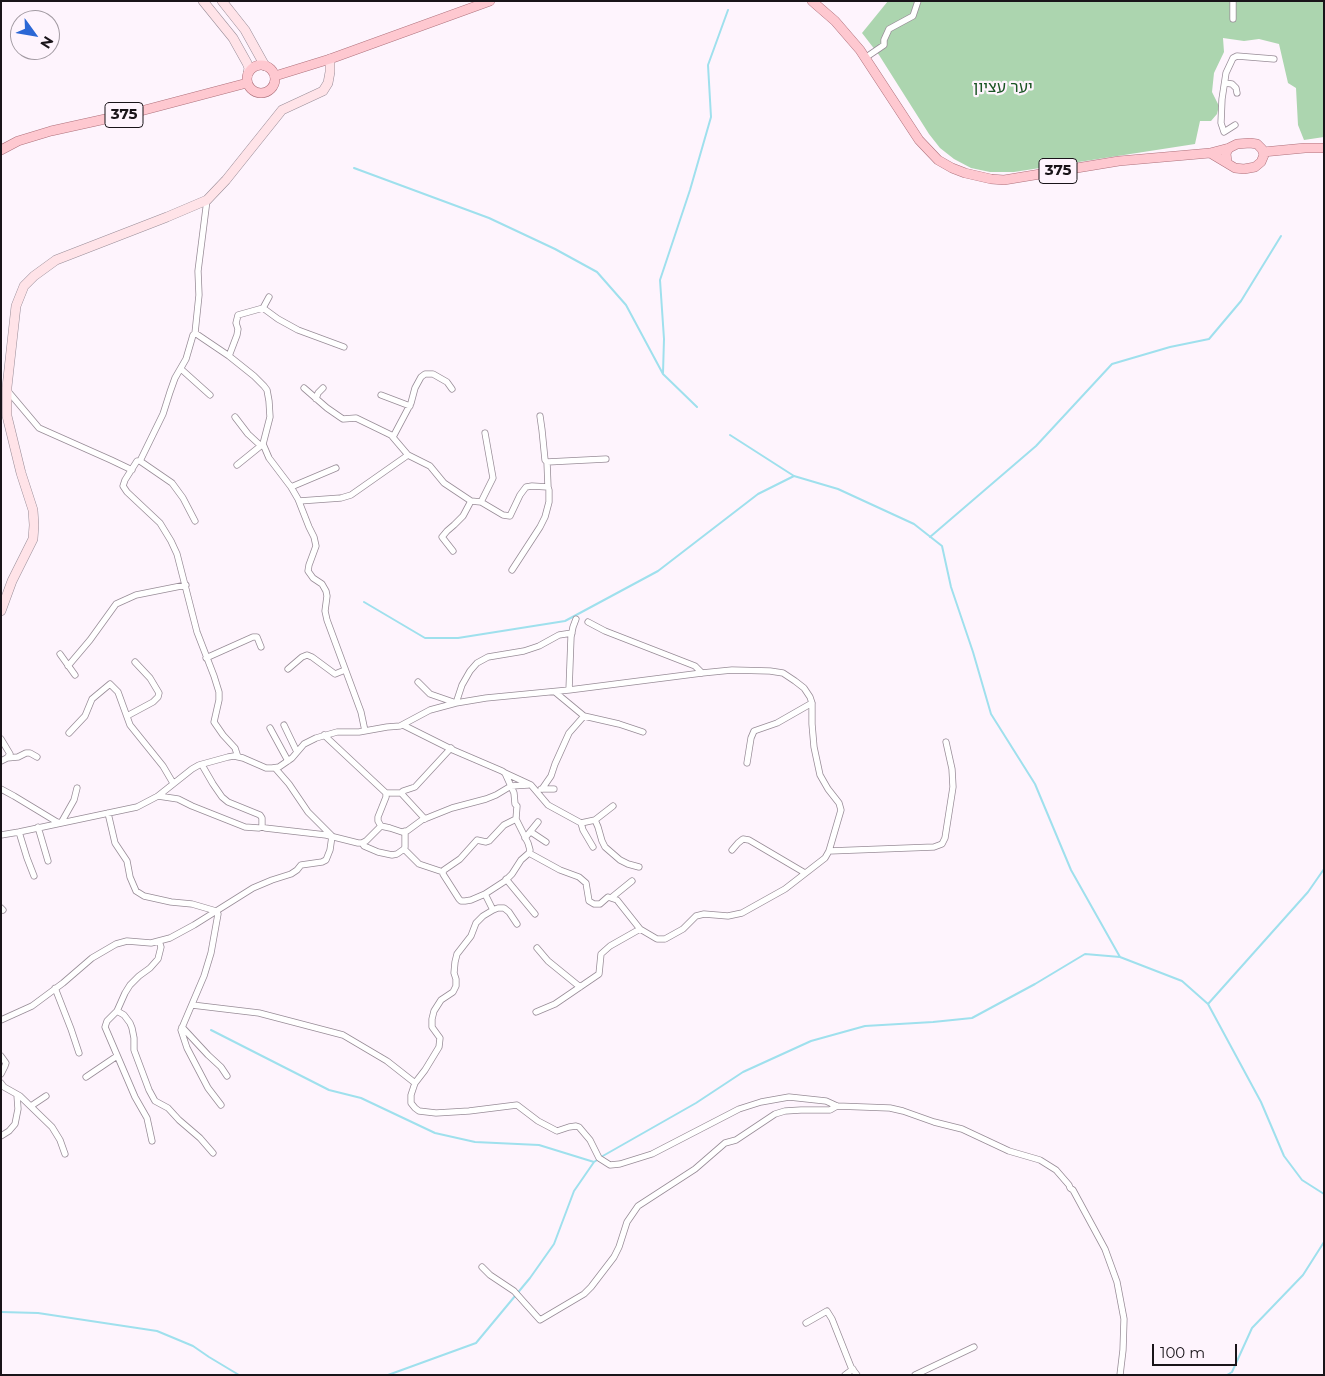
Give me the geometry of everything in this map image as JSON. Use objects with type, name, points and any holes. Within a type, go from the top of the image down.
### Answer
[{"type":"main road","points":[[222,1],[245,30],[265,66]]},
{"type":"main road","points":[[275,76],[330,59],[490,1]]},
{"type":"main road","name":"375","points":[[812,1],[835,21],[865,58],[919,140],[938,160],[965,173],[1004,180],[1119,161],[1210,153],[1237,144],[1250,142],[1257,144],[1263,152],[1324,148]]},
{"type":"main road","points":[[208,3],[233,38],[247,63],[249,68],[248,78],[252,90],[262,93],[271,89],[274,85],[275,76],[270,68],[260,65],[252,68],[248,78]]},
{"type":"main road","points":[[1,611],[12,581],[33,539],[33,510],[20,472],[7,416],[7,390],[16,306],[24,286],[56,260],[207,200],[226,180],[282,110],[323,91],[328,83],[330,59]]},
{"type":"main road","name":"375","points":[[1,150],[18,141],[51,131],[137,112],[248,78]]},
{"type":"main road","points":[[1227,162],[1226,153],[1229,148]]},
{"type":"main road","points":[[1210,153],[1235,168],[1244,169],[1254,167],[1261,162],[1264,155],[1263,152]]},
{"type":"street","points":[[865,58],[884,45],[889,29],[912,16],[918,1]]},
{"type":"street","points":[[1233,1],[1233,19]]},
{"type":"street","points":[[1235,125],[1224,132],[1221,123],[1226,74],[1233,58],[1237,56],[1274,59]]},
{"type":"street","points":[[1225,83],[1232,84],[1238,93]]},
{"type":"street","points":[[207,200],[198,271],[199,295],[195,333],[186,360],[175,378],[163,414],[140,461],[137,461],[123,483],[124,489],[155,518],[166,532],[177,554],[197,632],[219,692],[214,722],[235,748],[238,757]]},
{"type":"street","points":[[229,356],[237,335],[236,323],[238,315],[263,308],[269,297]]},
{"type":"street","points":[[263,308],[298,330],[344,347]]},
{"type":"street","points":[[195,333],[229,356],[254,376],[267,390],[270,417],[262,445],[237,464]]},
{"type":"street","points":[[181,369],[210,395]]},
{"type":"street","points":[[393,437],[410,406],[419,379],[425,374],[433,374],[447,382],[452,389]]},
{"type":"street","points":[[304,388],[343,419],[353,415],[393,437],[408,455],[430,466],[441,481],[471,501],[480,502],[500,513],[510,516],[526,487],[548,487]]},
{"type":"street","points":[[316,399],[318,393],[323,388]]},
{"type":"street","points":[[7,390],[39,428],[132,470]]},
{"type":"street","points":[[381,395],[410,406]]},
{"type":"street","points":[[512,570],[545,517],[549,498],[547,462],[545,460],[540,416]]},
{"type":"street","points":[[235,417],[248,434],[262,445],[299,501],[316,542],[308,571],[313,578],[322,584],[326,591],[325,614],[361,712],[366,731]]},
{"type":"street","points":[[480,502],[493,478],[485,433]]},
{"type":"street","points":[[299,501],[351,496],[408,455]]},
{"type":"street","points":[[547,462],[606,459]]},
{"type":"street","points":[[140,461],[172,483],[183,498],[195,521]]},
{"type":"street","points":[[291,487],[336,468]]},
{"type":"street","points":[[453,551],[442,537],[463,516],[471,501]]},
{"type":"street","points":[[68,666],[116,604],[136,595],[186,585]]},
{"type":"street","points":[[569,690],[572,633],[576,619]]},
{"type":"street","points":[[588,622],[605,631],[695,666],[702,673]]},
{"type":"street","points":[[456,702],[462,685],[470,671],[488,657],[524,651],[539,646],[559,635],[572,633]]},
{"type":"street","points":[[206,658],[253,637],[257,637],[261,647]]},
{"type":"street","points":[[60,654],[75,675]]},
{"type":"street","points":[[288,668],[307,655],[335,674],[345,670]]},
{"type":"street","points":[[127,716],[153,702],[158,698],[159,694],[158,689],[150,678],[135,662]]},
{"type":"street","points":[[1,835],[137,807],[158,796],[192,769],[228,757],[243,758],[270,768],[280,767],[309,741],[324,735],[403,725],[430,710],[456,702],[732,670],[783,673],[804,688],[812,703],[812,724],[820,775],[839,803],[841,810],[829,851],[825,858],[785,889],[742,913],[696,916],[683,929],[665,939],[657,939],[640,929],[617,900],[611,898]]},
{"type":"street","points":[[418,682],[430,694],[456,702]]},
{"type":"street","points":[[69,734],[85,716],[92,699],[110,684],[118,692],[130,726],[164,766],[173,783]]},
{"type":"street","points":[[554,692],[584,716],[643,732]]},
{"type":"street","points":[[747,763],[754,731],[777,723],[812,703]]},
{"type":"street","points":[[542,789],[551,776],[569,733],[584,716]]},
{"type":"street","points":[[284,725],[297,752]]},
{"type":"street","points":[[403,725],[448,748],[524,781],[531,785],[551,807],[581,823],[595,820],[614,806]]},
{"type":"street","points":[[270,728],[288,761]]},
{"type":"street","points":[[324,735],[386,793],[401,793],[415,787],[451,748]]},
{"type":"street","points":[[1,739],[10,754],[4,760]]},
{"type":"street","points":[[829,851],[934,847],[942,844],[945,838],[953,787],[952,769],[946,742]]},
{"type":"street","points":[[4,760],[26,753],[37,757]]},
{"type":"street","points":[[202,765],[222,798],[260,815],[262,827]]},
{"type":"street","points":[[275,768],[308,812],[332,836]]},
{"type":"street","points":[[404,849],[420,864],[443,872],[461,901],[471,900],[485,894],[506,879],[530,850],[516,819],[517,806],[505,773]]},
{"type":"street","points":[[386,793],[378,820],[381,826],[402,832],[425,819],[452,808],[486,799],[511,786],[528,785]]},
{"type":"street","points":[[60,823],[74,800],[77,788]]},
{"type":"street","points":[[1,789],[60,823]]},
{"type":"street","points":[[534,789],[554,789]]},
{"type":"street","points":[[401,793],[425,819]]},
{"type":"street","points":[[158,796],[178,799],[242,826],[308,832],[332,836],[358,844],[362,843],[381,826]]},
{"type":"street","points":[[108,813],[115,843],[127,861],[130,877],[136,892],[144,896],[192,904],[216,911]]},
{"type":"street","points":[[443,872],[460,859],[477,840],[489,841],[504,825],[516,819]]},
{"type":"street","points":[[595,820],[605,847],[620,860],[639,866]]},
{"type":"street","points":[[525,838],[538,822]]},
{"type":"street","points":[[581,823],[582,830],[593,847]]},
{"type":"street","points":[[38,827],[48,861]]},
{"type":"street","points":[[404,849],[405,831]]},
{"type":"street","points":[[19,832],[34,876]]},
{"type":"street","points":[[531,832],[546,842]]},
{"type":"street","points":[[1,1020],[32,1006],[92,958],[116,944],[127,941],[145,943],[159,941],[176,935],[253,888],[291,874],[301,865],[326,860],[332,836]]},
{"type":"street","points":[[732,850],[743,839],[749,840],[805,873]]},
{"type":"street","points":[[362,843],[364,846],[378,852],[392,855],[404,849]]},
{"type":"street","points":[[529,853],[560,870],[579,877],[586,883],[589,901],[594,904],[600,904],[611,898],[632,880]]},
{"type":"street","points":[[506,879],[535,914]]},
{"type":"street","points":[[485,894],[493,910]]},
{"type":"street","points":[[518,924],[507,910],[501,908],[493,910],[479,920],[471,936],[457,954],[454,973],[456,986],[453,992],[437,1004],[432,1019],[432,1027],[440,1038],[438,1047],[425,1070],[414,1083],[411,1095],[411,1103],[419,1111],[436,1113],[469,1111],[516,1105],[556,1131],[576,1126],[590,1140],[599,1158],[610,1165],[620,1164],[652,1154],[739,1109],[761,1102],[789,1097],[826,1101],[837,1106],[873,1106],[903,1110],[934,1122],[962,1129],[1009,1151],[1040,1160],[1056,1170],[1073,1190],[1105,1249],[1115,1274],[1124,1319],[1124,1350],[1120,1375]]},
{"type":"street","points":[[216,911],[218,914],[211,953],[182,1027],[182,1034],[187,1048],[208,1088],[222,1105]]},
{"type":"street","points":[[536,1012],[555,1004],[599,974],[601,954],[610,946],[640,929]]},
{"type":"street","points":[[152,1141],[147,1118],[135,1097],[105,1027],[107,1021],[117,1011],[130,985],[158,959],[161,947],[159,941]]},
{"type":"street","points":[[537,948],[548,961],[580,987]]},
{"type":"street","points":[[55,988],[79,1053]]},
{"type":"street","points":[[192,1005],[259,1013],[343,1035],[387,1061],[414,1083]]},
{"type":"street","points":[[117,1011],[124,1014],[130,1023],[134,1035],[134,1050],[148,1090],[154,1100],[168,1108],[213,1153]]},
{"type":"street","points":[[182,1027],[221,1067],[227,1076]]},
{"type":"street","points":[[1,1056],[6,1062],[1,1074]]},
{"type":"street","points":[[86,1077],[117,1056]]},
{"type":"street","points":[[1,1083],[31,1106],[56,1132],[65,1154]]},
{"type":"street","points":[[1,1136],[15,1124],[18,1095]]},
{"type":"street","points":[[31,1106],[46,1096]]},
{"type":"street","points":[[482,1267],[490,1275],[514,1291],[540,1320],[584,1294],[591,1287],[614,1257],[626,1222],[638,1206],[695,1169],[725,1143],[736,1140],[775,1114],[785,1111],[830,1110],[837,1106]]},
{"type":"street","points":[[806,1323],[827,1311],[832,1319],[851,1368],[855,1372],[845,1375]]},
{"type":"street","points":[[915,1375],[974,1347]]},
{"type":"green space","name":"יער עציון","points":[[888,1],[1324,1],[1324,137],[1304,140],[1298,125],[1296,88],[1288,83],[1279,44],[1259,39],[1244,41],[1223,38],[1224,52],[1214,73],[1212,92],[1219,106],[1217,114],[1211,121],[1200,121],[1195,144],[1014,172],[990,172],[971,168],[954,159],[940,148],[929,134],[879,55],[862,33]]},
{"type":"waterway","points":[[663,373],[664,339],[660,280],[690,190],[711,117],[708,65],[728,10]]},
{"type":"waterway","points":[[354,168],[489,218],[555,249],[597,272],[626,305],[663,374],[697,407]]},
{"type":"waterway","points":[[930,537],[1036,446],[1112,364],[1170,347],[1209,339],[1241,301],[1281,236]]},
{"type":"waterway","points":[[730,435],[794,476],[838,489],[914,524],[942,546],[951,587],[991,714],[1035,784],[1071,870],[1120,957]]},
{"type":"waterway","points":[[364,602],[425,638],[458,638],[565,621],[658,571],[758,494],[794,476]]},
{"type":"waterway","points":[[1208,1004],[1308,892],[1324,869]]},
{"type":"waterway","points":[[601,1157],[696,1103],[743,1072],[811,1041],[865,1026],[972,1018],[1085,954],[1120,957],[1182,981],[1208,1004],[1261,1102],[1284,1156],[1302,1180],[1324,1194]]},
{"type":"waterway","points":[[211,1030],[329,1090],[361,1098],[435,1133],[475,1142],[539,1145],[594,1162]]},
{"type":"waterway","points":[[388,1375],[476,1343],[530,1278],[554,1244],[574,1191],[597,1160]]},
{"type":"waterway","points":[[1227,1375],[1232,1372],[1252,1328],[1303,1275],[1324,1242]]},
{"type":"waterway","points":[[1,1312],[38,1313],[157,1331],[193,1346],[239,1375]]}]
